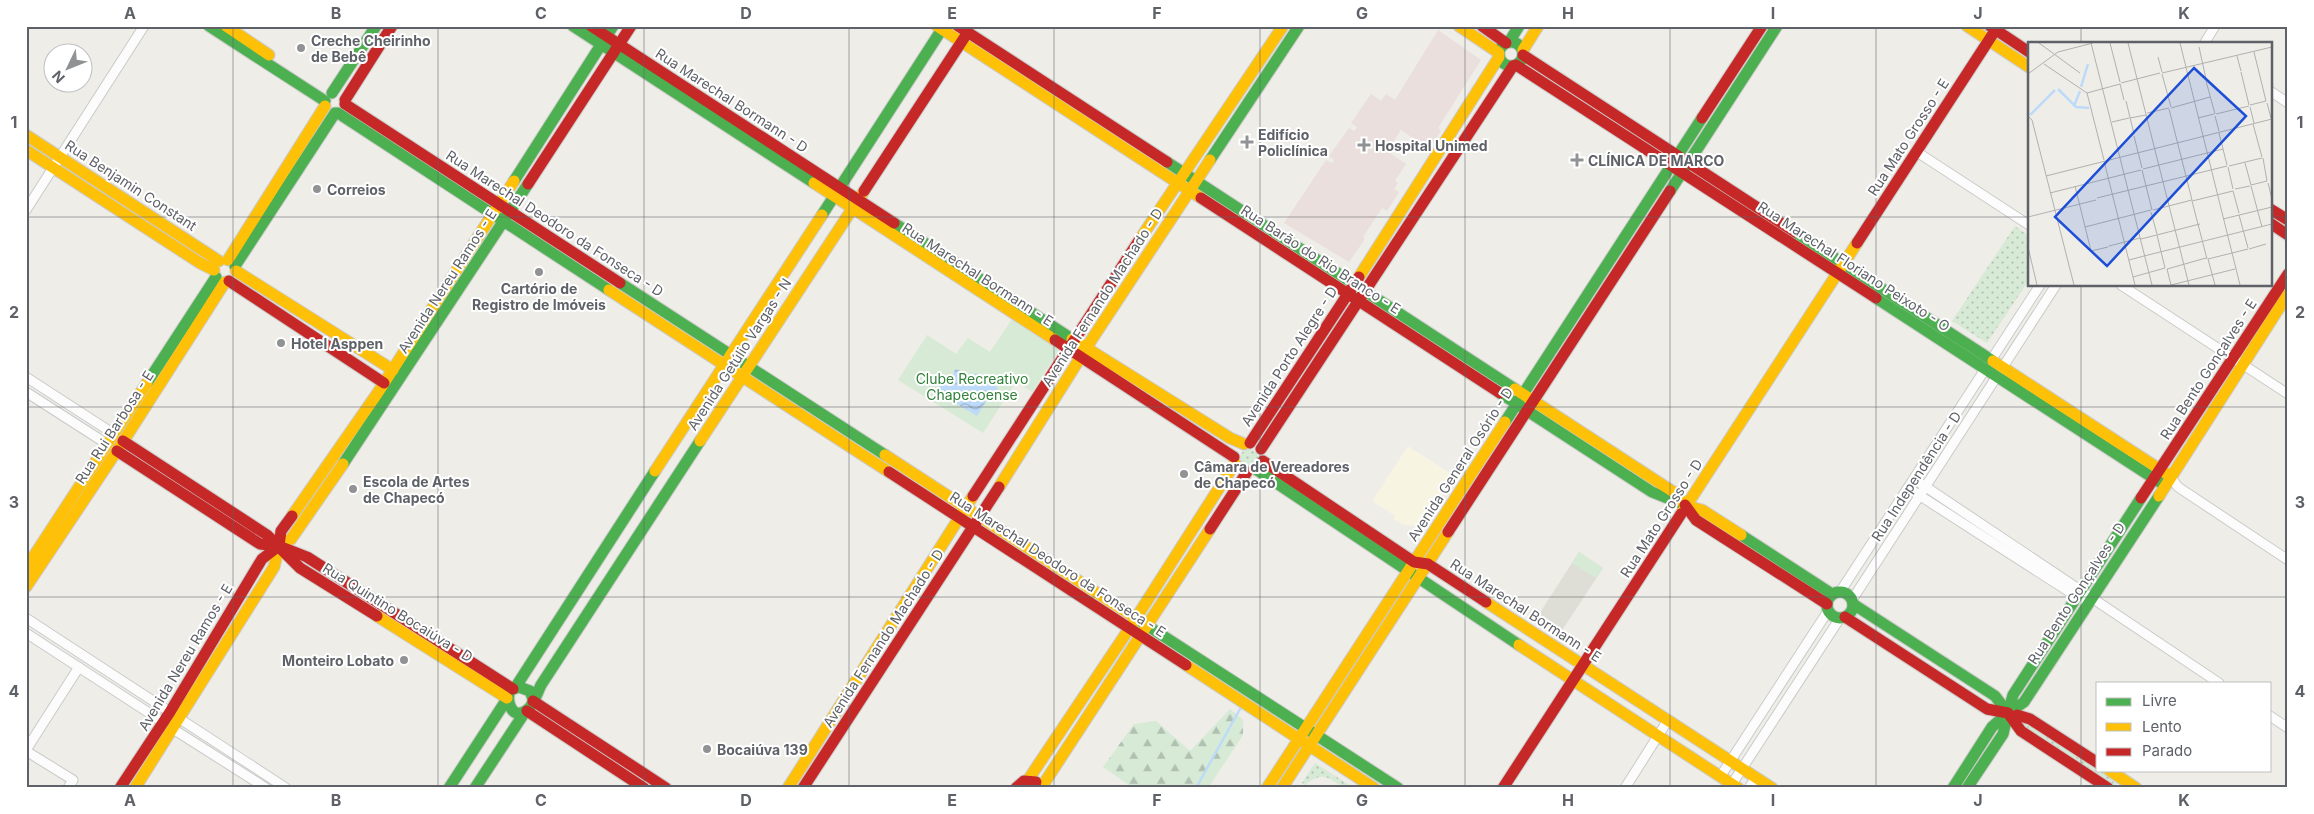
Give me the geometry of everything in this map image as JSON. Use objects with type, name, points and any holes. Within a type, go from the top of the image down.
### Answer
[{"type":"street","points":[[26,210],[144,26]]},
{"type":"street","points":[[209,26],[256,52],[328,99]]},
{"type":"street","points":[[226,26],[256,52]]},
{"type":"street","name":"Rua Rui Barbosa - E","points":[[26,568],[119,438],[225,271],[328,99],[376,26]]},
{"type":"street","name":"Rua Rui Barbosa - E","points":[[225,271],[340,108],[392,26]]},
{"type":"street","name":"Rua Marechal Bormann - D","points":[[573,26],[605,41],[854,204]]},
{"type":"street","name":"Rua Marechal Bormann - D","points":[[591,26],[605,41]]},
{"type":"street","name":"Avenida Nereu Ramos - E","points":[[120,788],[170,712],[262,559],[291,539],[346,460],[505,208],[613,26]]},
{"type":"street","name":"Avenida Nereu Ramos - E","points":[[505,208],[630,26]]},
{"type":"street","name":"Avenida Fernando Machado - D","points":[[788,788],[959,518],[1180,178],[1283,26]]},
{"type":"street","name":"Avenida Fernando Machado - D","points":[[802,788],[973,527],[1191,186],[1299,26]]},
{"type":"street","points":[[1458,26],[1499,55],[1504,64],[1515,66],[1538,26]]},
{"type":"street","points":[[1482,26],[1508,42],[1515,42],[1523,53]]},
{"type":"street","points":[[1499,55],[1520,26]]},
{"type":"street","name":"Avenida General Osório - D","points":[[1267,788],[1762,26]]},
{"type":"street","name":"Avenida General Osório - D","points":[[1282,788],[1777,26]]},
{"type":"street","points":[[1967,26],[2028,66]]},
{"type":"street","points":[[2205,42],[2215,26]]},
{"type":"street","name":"Rua Barão do Rio Branco - E","points":[[941,27],[964,32],[1191,186],[1615,460],[1675,493],[1686,506],[1702,510],[1764,557],[1832,600]]},
{"type":"street","name":"Avenida Getúlio Vargas - N","points":[[449,788],[616,529],[732,356],[835,191],[941,27]]},
{"type":"street","points":[[1994,27],[2028,51]]},
{"type":"street","name":"Rua Mato Grosso - E","points":[[1841,269],[1989,40],[1994,27]]},
{"type":"street","name":"Avenida Getúlio Vargas - N","points":[[475,788],[743,378],[964,32]]},
{"type":"street","name":"Rua Marechal Floriano Peixoto - O","points":[[1523,53],[1685,168],[2288,560]]},
{"type":"street","name":"Avenida Porto Alegre - D","points":[[1254,457],[1351,289],[1438,156],[1499,55]]},
{"type":"street","name":"Avenida Porto Alegre - D","points":[[1041,788],[1148,626],[1254,457],[1515,66]]},
{"type":"street","name":"Rua Marechal Floriano Peixoto - O","points":[[1515,66],[1675,161]]},
{"type":"street","points":[[2272,92],[2288,103]]},
{"type":"street","points":[[337,93],[340,108],[327,110],[328,99],[337,93]]},
{"type":"street","name":"Rua Marechal Deodoro da Fonseca - D","points":[[340,108],[505,208],[749,367]]},
{"type":"street","name":"Rua Marechal Deodoro da Fonseca - D","points":[[340,108],[498,219],[725,366]]},
{"type":"street","name":"Rua Benjamin Constant","points":[[26,135],[145,212],[225,271]]},
{"type":"street","name":"Rua Benjamin Constant","points":[[26,150],[200,263],[225,271]]},
{"type":"street","points":[[1917,152],[2028,224]]},
{"type":"street","points":[[1438,156],[1450,163]]},
{"type":"street","name":"Rua Marechal Bormann - E","points":[[854,204],[1107,369],[1235,460],[1238,468],[1254,457]]},
{"type":"street","points":[[2272,210],[2288,220]]},
{"type":"street","points":[[138,223],[145,212]]},
{"type":"street","name":"Avenida Nereu Ramos - E","points":[[135,788],[274,567],[281,531],[498,219]]},
{"type":"street","points":[[2272,224],[2288,235]]},
{"type":"street","name":"Rua Mato Grosso - D","points":[[1503,788],[1841,269]]},
{"type":"street","points":[[225,271],[393,370]]},
{"type":"street","points":[[225,271],[384,383]]},
{"type":"street","name":"Rua Bento Gonçalves - E","points":[[2162,478],[2233,358],[2288,274]]},
{"type":"street","name":"Rua Independência - D","points":[[1720,777],[1780,685],[1832,600],[1870,547],[2039,286]]},
{"type":"street","name":"Rua Independência - D","points":[[1852,602],[1881,554],[2055,286]]},
{"type":"street","points":[[2123,286],[2288,394]]},
{"type":"street","name":"Rua Bento Gonçalves - E","points":[[2162,478],[2244,365],[2288,294]]},
{"type":"street","points":[[362,368],[370,356]]},
{"type":"street","name":"Rua Marechal Deodoro da Fonseca - E","points":[[725,366],[1374,788]]},
{"type":"street","name":"Rua Marechal Deodoro da Fonseca - E","points":[[749,367],[1398,788]]},
{"type":"street","name":"Rua Marechal Bormann - E","points":[[1107,369],[1230,438],[1254,457],[1411,567],[1418,579],[1735,786]]},
{"type":"street","name":"Rua Quintino Bocaiúva - D","points":[[26,377],[267,535],[300,568],[510,693]]},
{"type":"street","points":[[26,392],[260,544],[279,546]]},
{"type":"street","points":[[1939,441],[1950,448]]},
{"type":"street","name":"Rua Rui Barbosa - E","points":[[26,587],[112,448]]},
{"type":"street","points":[[1028,780],[1136,618],[1235,460],[1236,451],[1254,457]]},
{"type":"street","name":"Rua Bento Gonçalves - D","points":[[1967,788],[2003,734],[2013,694],[2108,548],[2162,478]]},
{"type":"street","name":"Rua Bento Gonçalves - D","points":[[1952,788],[1992,727],[2024,702],[2058,649],[2093,601],[2162,478]]},
{"type":"street","points":[[1914,479],[2001,536],[2079,593]]},
{"type":"street","points":[[1908,488],[1996,544],[2093,601],[2217,682]]},
{"type":"street","points":[[1996,544],[2001,536]]},
{"type":"street","points":[[1870,547],[1881,554]]},
{"type":"street","points":[[2108,548],[2119,556]]},
{"type":"street","name":"Rua Marechal Bormann - E","points":[[1411,567],[1428,564],[1772,788]]},
{"type":"street","points":[[2096,762],[2030,719],[2008,713],[1987,709],[1842,617],[1833,616],[1832,600],[1846,593],[1852,602],[1995,696],[2008,713],[2021,731],[2108,788]]},
{"type":"street","points":[[1735,786],[1742,768],[1842,617],[1850,613],[1852,602]]},
{"type":"street","points":[[1493,628],[1503,612]]},
{"type":"street","points":[[26,618],[170,712]]},
{"type":"street","points":[[26,633],[163,722]]},
{"type":"street","points":[[2047,642],[2058,649]]},
{"type":"street","points":[[1913,661],[1921,648]]},
{"type":"street","points":[[68,788],[73,780],[26,750],[79,667]]},
{"type":"street","points":[[1780,685],[1792,693]]},
{"type":"street","points":[[644,788],[529,706],[527,688],[510,693],[513,710],[529,706],[666,788]]},
{"type":"street","points":[[131,702],[138,691]]},
{"type":"street","points":[[2272,717],[2288,728]]},
{"type":"street","points":[[180,719],[286,788]]},
{"type":"street","points":[[1625,788],[1668,720]]},
{"type":"street","points":[[173,729],[266,788]]},
{"type":"street","points":[[198,745],[205,735]]},
{"type":"street","points":[[2112,772],[2136,788]]},
{"type":"street","points":[[1749,788],[1756,777]]},
{"type":"street","points":[[1016,788],[1021,782],[1028,780],[1034,781],[1041,788]]},
{"type":"shaded area","name":"Hospital Unimed","points":[[1438,30],[1481,60],[1438,128],[1441,131],[1429,149],[1420,143],[1415,150],[1411,147],[1416,140],[1401,130],[1387,151],[1406,164],[1395,181],[1398,183],[1394,189],[1399,192],[1387,211],[1382,208],[1363,237],[1365,239],[1349,262],[1284,223],[1326,160],[1332,163],[1334,160],[1329,156],[1349,128],[1354,131],[1357,127],[1351,123],[1371,94],[1381,101],[1386,94],[1395,100]]},
{"type":"shaded area","points":[[1408,446],[1454,476],[1420,526],[1404,525],[1393,519],[1395,516],[1372,501]]},
{"type":"shaded area","points":[[1579,552],[1603,568],[1557,638],[1534,622]]},
{"type":"green space","points":[[2015,226],[2028,235],[2028,282],[1987,343],[1952,321]]},
{"type":"green space","name":"Clube Recreativo Chapecoense","points":[[1012,319],[1059,350],[1032,392],[1016,382],[983,433],[898,380],[927,335],[956,354],[968,338],[990,352]]},
{"type":"green space","points":[[1245,449],[1253,449],[1258,454],[1256,465],[1245,467],[1240,462],[1240,454]]},
{"type":"green space","points":[[1579,552],[1603,568],[1596,578],[1572,563]]},
{"type":"green space","points":[[1230,709],[1243,720],[1243,735],[1208,788],[1133,788],[1103,767],[1134,724],[1156,721],[1190,751]]},
{"type":"green space","points":[[2024,721],[2096,768],[2096,772],[2103,772],[2118,782],[2116,786],[2022,725]]},
{"type":"green space","points":[[1315,763],[1354,788],[1340,785],[1325,777],[1313,779],[1305,785],[1302,783]]},
{"type":"water","points":[[955,369],[965,372],[965,377],[958,379],[961,385],[976,373],[998,388],[995,394],[989,397],[977,416],[940,394],[939,383],[952,377]]},
{"type":"waterway","points":[[1196,788],[1240,709]]},
{"type":"traffic: fast","points":[[209,26],[325,101]]},
{"type":"traffic: fast","points":[[332,93],[376,26]]},
{"type":"traffic: fast","points":[[573,26],[814,183]]},
{"type":"traffic: fast","points":[[514,181],[613,26]]},
{"type":"traffic: fast","points":[[822,215],[944,26]]},
{"type":"traffic: fast","points":[[1210,160],[1299,26]]},
{"type":"traffic: fast","points":[[1509,42],[1519,26]]},
{"type":"traffic: fast","points":[[1670,191],[1777,26]]},
{"type":"traffic: fast","points":[[1511,42],[1520,45],[1523,54],[1520,63],[1511,66],[1502,63],[1499,54],[1502,45],[1511,42]]},
{"type":"traffic: fast","points":[[235,266],[335,113]]},
{"type":"traffic: fast","points":[[338,113],[609,290]]},
{"type":"traffic: fast","points":[[1505,422],[1702,118]]},
{"type":"traffic: fast","points":[[1167,162],[1515,389]]},
{"type":"traffic: fast","points":[[343,464],[528,184]]},
{"type":"traffic: fast","points":[[894,223],[1072,339]]},
{"type":"traffic: fast","points":[[1795,232],[1993,361]]},
{"type":"traffic: fast","points":[[147,383],[216,277]]},
{"type":"traffic: fast","points":[[620,283],[885,455]]},
{"type":"traffic: fast","points":[[1876,298],[2164,485]]},
{"type":"traffic: fast","points":[[1500,393],[1652,492],[1685,505]]},
{"type":"traffic: fast","points":[[533,699],[530,691],[519,687],[510,690],[509,700],[511,709],[517,713],[527,710],[541,685],[700,441]]},
{"type":"traffic: fast","points":[[1257,470],[1519,645]]},
{"type":"traffic: fast","points":[[515,688],[655,471]]},
{"type":"traffic: fast","points":[[1967,788],[2003,734],[2008,713],[2024,702],[2159,496]]},
{"type":"traffic: fast","points":[[1953,788],[1992,727],[2008,713],[2013,695],[2141,498]]},
{"type":"traffic: fast","points":[[1741,535],[1832,594]]},
{"type":"traffic: fast","points":[[1840,592],[1849,596],[1853,605],[1849,614],[1840,618],[1831,614],[1827,605],[1831,596],[1840,592]]},
{"type":"traffic: fast","points":[[1853,604],[1995,696],[2008,713],[2017,715]]},
{"type":"traffic: fast","points":[[1137,619],[1398,788]]},
{"type":"traffic: fast","points":[[449,788],[507,699]]},
{"type":"traffic: fast","points":[[475,788],[525,712]]},
{"type":"traffic: slow","points":[[226,26],[269,55]]},
{"type":"traffic: slow","points":[[937,26],[1201,198]]},
{"type":"traffic: slow","points":[[1140,239],[1283,26]]},
{"type":"traffic: slow","points":[[1459,26],[1499,53]]},
{"type":"traffic: slow","points":[[1523,50],[1538,26]]},
{"type":"traffic: slow","points":[[1967,26],[2028,66]]},
{"type":"traffic: slow","points":[[1359,277],[1499,57]]},
{"type":"traffic: slow","points":[[228,260],[325,106]]},
{"type":"traffic: slow","points":[[26,135],[219,261]]},
{"type":"traffic: slow","points":[[26,150],[200,263],[214,270]]},
{"type":"traffic: slow","points":[[999,487],[1092,339],[1210,160]]},
{"type":"traffic: slow","points":[[292,516],[379,391],[514,181]]},
{"type":"traffic: slow","points":[[814,183],[1055,340]]},
{"type":"traffic: slow","points":[[700,441],[864,191]]},
{"type":"traffic: slow","points":[[655,471],[822,215]]},
{"type":"traffic: slow","points":[[1681,514],[1857,243]]},
{"type":"traffic: slow","points":[[236,271],[393,370]]},
{"type":"traffic: slow","points":[[26,587],[128,434],[225,282]]},
{"type":"traffic: slow","points":[[609,290],[889,472]]},
{"type":"traffic: slow","points":[[2159,496],[2288,294]]},
{"type":"traffic: slow","points":[[1072,339],[1230,438],[1244,444]]},
{"type":"traffic: slow","points":[[1993,361],[2170,476]]},
{"type":"traffic: slow","points":[[26,568],[147,383]]},
{"type":"traffic: slow","points":[[1515,389],[1675,493],[1686,506],[1702,510],[1741,535]]},
{"type":"traffic: slow","points":[[1267,788],[1505,422]]},
{"type":"traffic: slow","points":[[885,455],[1137,619]]},
{"type":"traffic: slow","points":[[1028,780],[1129,629],[1235,463]]},
{"type":"traffic: slow","points":[[135,788],[274,567],[279,546],[291,539],[343,464]]},
{"type":"traffic: slow","points":[[788,788],[973,496]]},
{"type":"traffic: slow","points":[[1041,788],[1210,529]]},
{"type":"traffic: slow","points":[[1282,788],[1448,532]]},
{"type":"traffic: slow","points":[[1486,602],[1772,788]]},
{"type":"traffic: slow","points":[[377,616],[507,698]]},
{"type":"traffic: slow","points":[[1519,645],[1738,788]]},
{"type":"traffic: slow","points":[[1186,665],[1374,788]]},
{"type":"traffic: slow","points":[[2112,772],[2136,788]]},
{"type":"traffic: jam","points":[[345,100],[392,26]]},
{"type":"traffic: jam","points":[[591,26],[894,223]]},
{"type":"traffic: jam","points":[[528,184],[631,26]]},
{"type":"traffic: jam","points":[[958,26],[1167,162]]},
{"type":"traffic: jam","points":[[1482,26],[1506,43]]},
{"type":"traffic: jam","points":[[1702,118],[1762,26]]},
{"type":"traffic: jam","points":[[1990,26],[2028,51]]},
{"type":"traffic: jam","points":[[1857,243],[1998,26]]},
{"type":"traffic: jam","points":[[864,191],[966,35]]},
{"type":"traffic: jam","points":[[1523,55],[1795,232]]},
{"type":"traffic: jam","points":[[1516,65],[1876,298]]},
{"type":"traffic: jam","points":[[1261,449],[1513,66]]},
{"type":"traffic: jam","points":[[345,104],[620,283]]},
{"type":"traffic: jam","points":[[1448,532],[1670,191]]},
{"type":"traffic: jam","points":[[1201,198],[1500,393]]},
{"type":"traffic: jam","points":[[2272,210],[2288,220]]},
{"type":"traffic: jam","points":[[2272,224],[2288,235]]},
{"type":"traffic: jam","points":[[973,496],[1140,239]]},
{"type":"traffic: jam","points":[[2141,498],[2288,274]]},
{"type":"traffic: jam","points":[[1250,443],[1359,277]]},
{"type":"traffic: jam","points":[[229,281],[384,383]]},
{"type":"traffic: jam","points":[[1055,340],[1234,457]]},
{"type":"traffic: jam","points":[[123,441],[267,535],[300,568],[377,616]]},
{"type":"traffic: jam","points":[[117,451],[260,544],[279,546],[307,557],[513,689]]},
{"type":"traffic: jam","points":[[1263,461],[1414,562],[1428,564],[1486,602]]},
{"type":"traffic: jam","points":[[889,472],[1186,665]]},
{"type":"traffic: jam","points":[[1210,529],[1247,472]]},
{"type":"traffic: jam","points":[[803,788],[999,487]]},
{"type":"traffic: jam","points":[[1685,505],[1696,520],[1827,604]]},
{"type":"traffic: jam","points":[[1503,788],[1681,514]]},
{"type":"traffic: jam","points":[[120,788],[170,712],[262,559],[279,546],[281,531],[292,516]]},
{"type":"traffic: jam","points":[[1845,617],[1987,709],[2008,713],[2021,731],[2108,788]]},
{"type":"traffic: jam","points":[[533,701],[666,788]]},
{"type":"traffic: jam","points":[[527,711],[644,788]]},
{"type":"traffic: jam","points":[[2017,715],[2030,719],[2096,762]]},
{"type":"traffic: jam","points":[[1016,788],[1024,781],[1036,782]]},
{"type":"place","name":"Creche Cheirinho de Bebê","points":[[301,48]]},
{"type":"place","name":"Edifício Policlínica","points":[[1247,142]]},
{"type":"place","name":"Hospital Unimed","points":[[1364,145]]},
{"type":"place","name":"CLÍNICA DE MARCO","points":[[1577,160]]},
{"type":"place","name":"Correios","points":[[317,189]]},
{"type":"place","name":"Cartório de Registro de Imóveis","points":[[539,272]]},
{"type":"place","name":"Hotel Asppen","points":[[281,343]]},
{"type":"place","name":"Câmara de Vereadores de Chapecó","points":[[1184,474]]},
{"type":"place","name":"Escola de Artes de Chapecó","points":[[353,489]]},
{"type":"place","name":"Monteiro Lobato","points":[[404,660]]},
{"type":"place","name":"Bocaiúva 139","points":[[707,749]]}]
